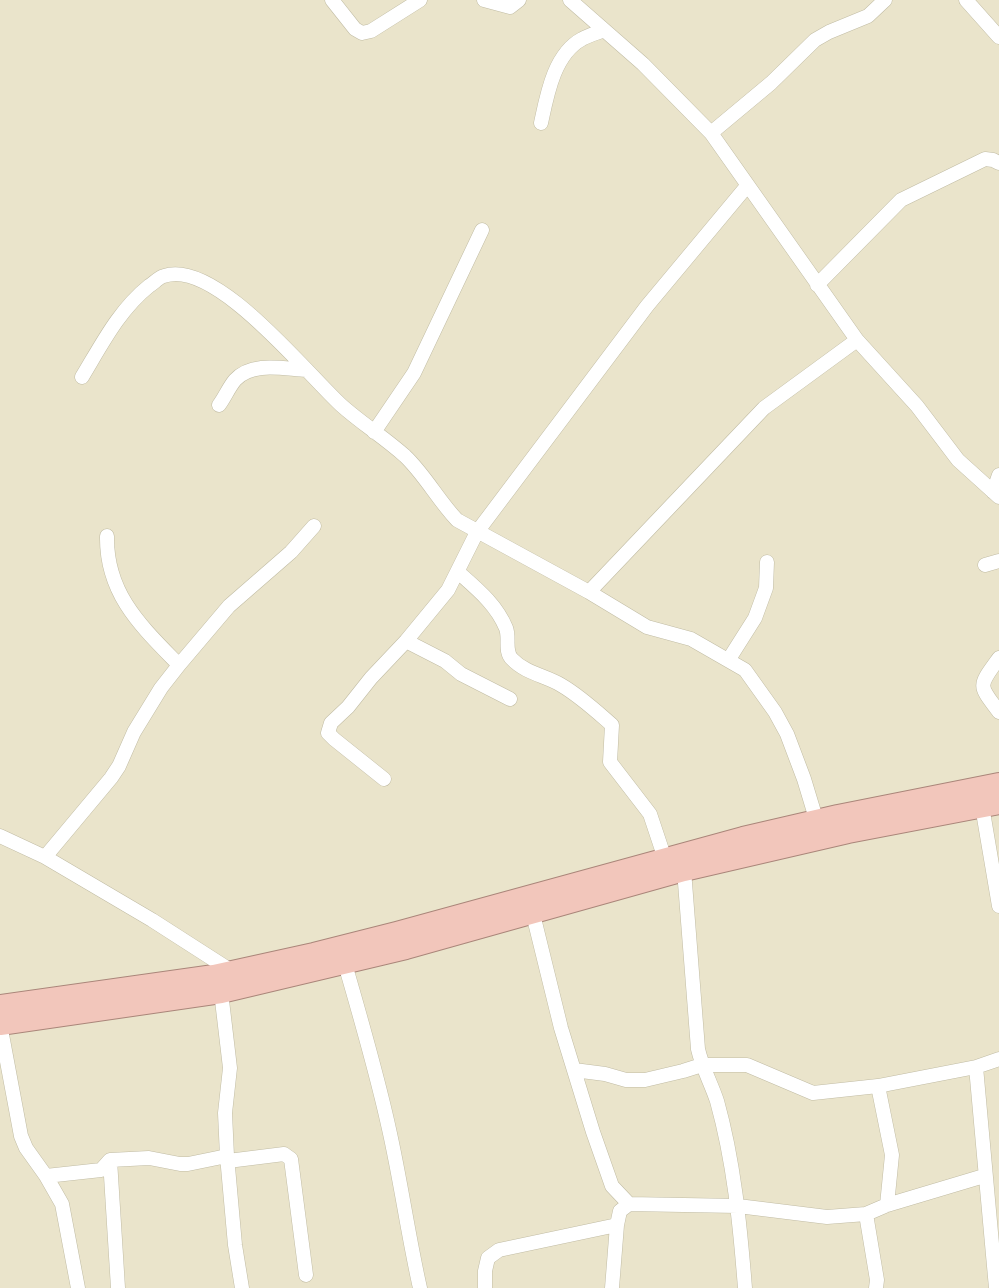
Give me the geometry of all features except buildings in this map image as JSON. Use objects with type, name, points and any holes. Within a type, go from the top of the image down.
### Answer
[{"type":"highway","points":[[0,1024],[221,992],[345,964],[665,859],[743,838],[999,784]]},
{"type":"highway","points":[[0,1006],[233,972],[819,838],[990,804]]},
{"type":"street","points":[[332,0],[354,28],[362,33],[371,31],[420,0]]},
{"type":"street","points":[[484,0],[510,7],[519,0]]},
{"type":"street","points":[[570,0],[643,64],[711,133],[857,340],[917,406],[958,460],[996,494]]},
{"type":"street","points":[[711,133],[771,84],[815,40],[868,16],[885,0]]},
{"type":"street","points":[[966,0],[999,37]]},
{"type":"street","points":[[541,123],[550,81],[568,51],[580,40],[604,30]]},
{"type":"street","points":[[817,285],[902,200],[985,159],[999,163]]},
{"type":"street","points":[[384,779],[334,740],[328,733],[328,728],[448,590],[477,532],[647,306],[747,186]]},
{"type":"street","points":[[374,432],[414,373],[482,230]]},
{"type":"street","points":[[82,377],[115,322],[137,296],[162,276],[182,273],[229,296],[279,342],[342,406],[405,456],[457,520],[590,592],[648,627],[691,639],[745,670],[775,712],[787,734],[817,822]]},
{"type":"street","points":[[590,592],[764,408],[857,340]]},
{"type":"street","points":[[219,405],[237,378],[248,371],[264,367],[306,370]]},
{"type":"street","points":[[996,494],[999,475]]},
{"type":"street","points":[[45,856],[111,778],[134,732],[179,664],[229,606],[291,552],[314,526]]},
{"type":"street","points":[[107,536],[107,553],[121,596],[129,611],[142,628],[179,664]]},
{"type":"street","points":[[985,565],[999,561]]},
{"type":"street","points":[[729,660],[755,618],[766,588],[767,562]]},
{"type":"street","points":[[458,572],[488,600],[497,612],[505,628],[508,638],[507,650],[511,658],[580,697],[612,725],[610,762],[650,814],[665,859]]},
{"type":"street","points":[[406,640],[445,661],[461,674],[510,699]]},
{"type":"street","points":[[999,658],[984,678],[982,686],[999,712]]},
{"type":"street","points":[[990,804],[999,906]]},
{"type":"street","points":[[0,836],[45,856],[189,942],[233,972]]},
{"type":"street","points":[[684,870],[697,1037],[702,1065],[717,1101],[738,1206],[745,1288]]},
{"type":"street","points":[[531,904],[561,1028],[574,1070],[612,1186],[629,1204]]},
{"type":"street","points":[[345,964],[374,1064],[420,1288]]},
{"type":"street","points":[[221,992],[230,1068],[225,1113],[227,1158],[235,1245],[242,1288]]},
{"type":"street","points":[[0,1024],[21,1136],[26,1148],[62,1204],[78,1288]]},
{"type":"street","points":[[574,1070],[605,1074],[626,1080],[645,1080],[702,1065],[747,1065],[813,1093],[878,1086],[976,1067],[999,1059]]},
{"type":"street","points":[[976,1067],[984,1176],[996,1288]]},
{"type":"street","points":[[878,1086],[893,1168],[887,1205]]},
{"type":"street","points":[[46,1176],[101,1170],[110,1160],[149,1158],[188,1164],[227,1158],[284,1154],[291,1159],[306,1275]]},
{"type":"street","points":[[110,1160],[118,1288]]},
{"type":"street","points":[[612,1288],[617,1225],[620,1211],[629,1204],[738,1206],[826,1217],[866,1214],[887,1205],[984,1176]]},
{"type":"street","points":[[866,1214],[877,1280],[876,1288]]},
{"type":"street","points":[[485,1288],[488,1257],[499,1250],[617,1225]]}]
